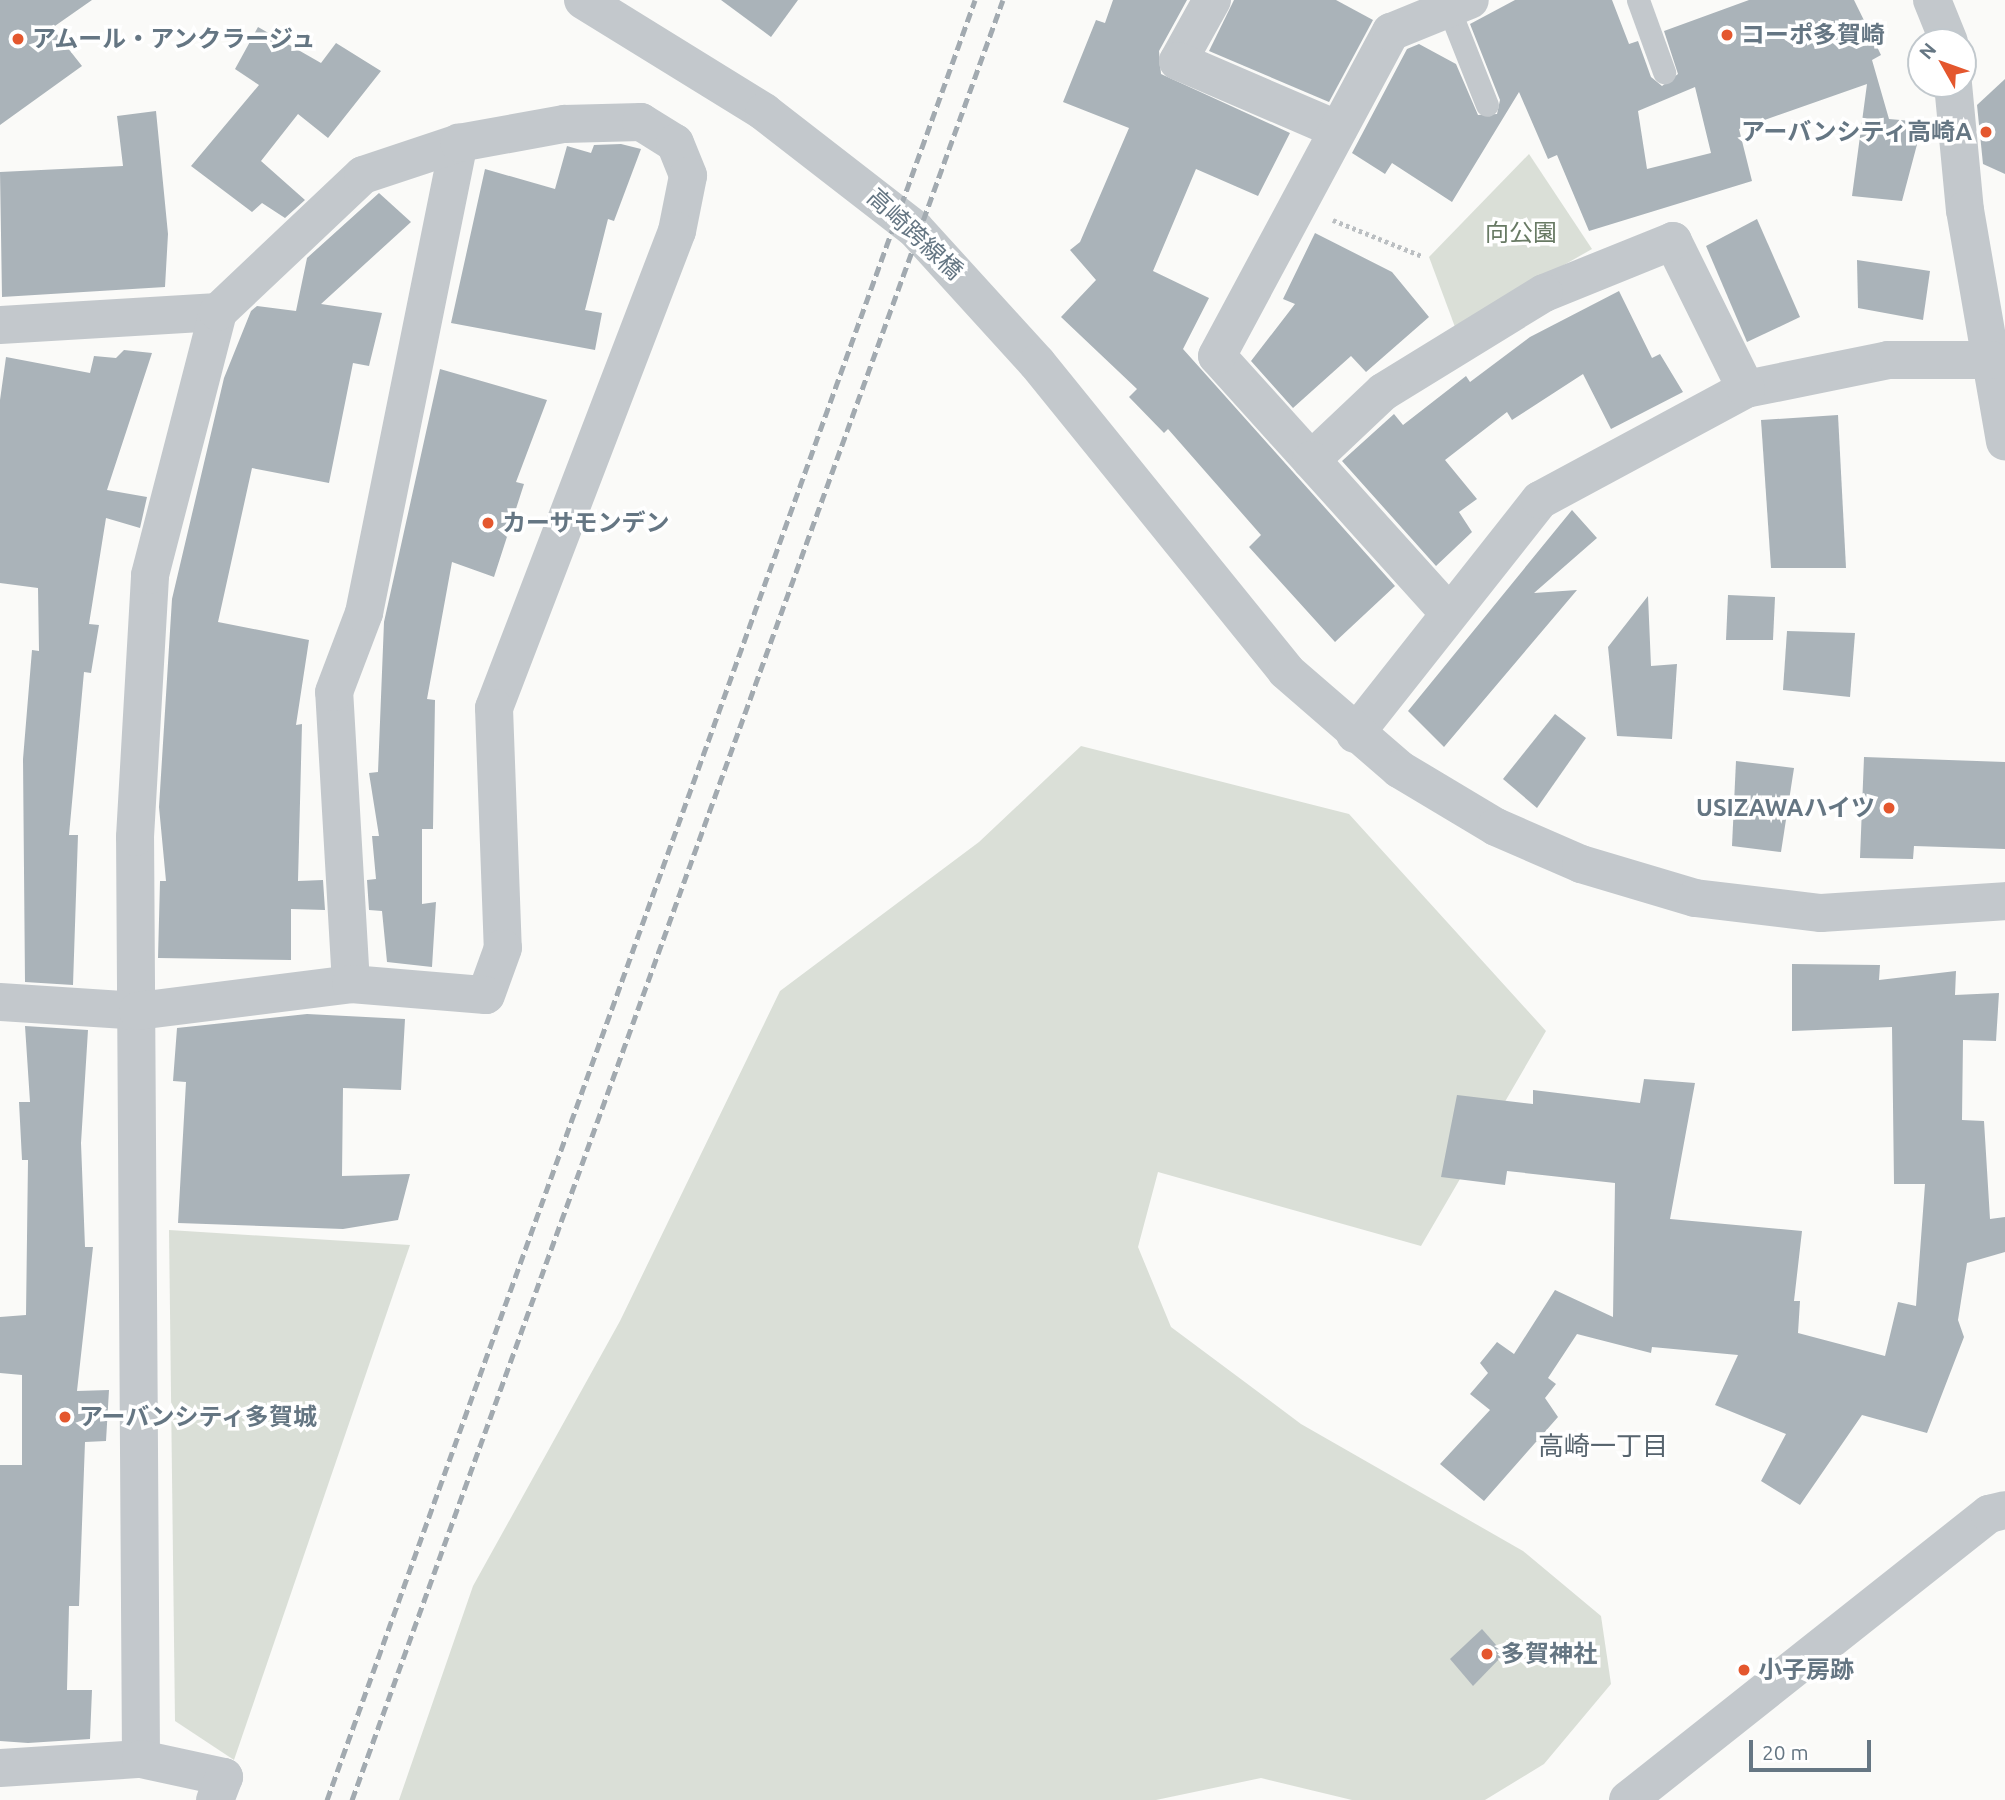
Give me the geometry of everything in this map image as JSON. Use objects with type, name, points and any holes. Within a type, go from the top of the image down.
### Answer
[{"type":"street","name":"高崎跨線橋","points":[[583,0],[695,65],[853,176],[977,292],[1286,671],[1355,734],[1399,769],[1496,827],[1581,864],[1695,898],[1821,913],[2005,901]]},
{"type":"street","points":[[1212,0],[1178,61],[1338,130]]},
{"type":"street","points":[[1932,0],[1943,28]]},
{"type":"street","points":[[1449,613],[1217,356],[1391,32],[1459,4]]},
{"type":"street","points":[[1954,98],[1965,210],[2005,442]]},
{"type":"street","points":[[0,1002],[138,1011],[351,984],[486,995],[503,948],[494,708],[677,231],[688,176],[675,143],[641,122],[564,124],[459,143],[363,175],[218,312],[150,575],[135,838],[138,1011],[141,1759]]},
{"type":"street","points":[[351,984],[334,692],[364,613],[459,143]]},
{"type":"street","points":[[1311,460],[1383,392],[1544,293],[1673,241],[1746,389]]},
{"type":"street","points":[[0,325],[218,312]]},
{"type":"street","points":[[1355,734],[1540,500],[1746,389],[1888,360],[1991,360]]},
{"type":"street","points":[[1628,1800],[1989,1514],[2005,1510]]},
{"type":"street","points":[[0,1768],[141,1759],[224,1777],[215,1800]]},
{"type":"lane","points":[[1638,0],[1664,72]]},
{"type":"lane","points":[[1459,4],[1488,105]]},
{"type":"path","points":[[1297,205],[1422,256]]},
{"type":"green space","name":"向公園","points":[[1529,154],[1592,249],[1455,327],[1429,257]]},
{"type":"green space","points":[[1081,746],[1349,814],[1546,1031],[1421,1246],[1158,1172],[1138,1247],[1171,1327],[1301,1424],[1523,1551],[1601,1616],[1611,1684],[1544,1764],[1485,1800],[1352,1800],[1261,1778],[1156,1800],[399,1800],[473,1586],[620,1321],[780,991],[979,842]]},
{"type":"green space","points":[[169,1230],[410,1245],[234,1760],[175,1721]]},
{"type":"building","points":[[0,0],[92,0],[52,28],[82,66],[0,125]]},
{"type":"building","points":[[721,0],[798,0],[771,37]]},
{"type":"building","points":[[1113,0],[1187,0],[1159,51],[1161,74],[1290,133],[1258,196],[1196,169],[1153,271],[1209,298],[1183,349],[1395,586],[1335,642],[1249,547],[1261,535],[1168,429],[1164,433],[1129,397],[1137,389],[1061,317],[1096,280],[1070,250],[1080,242],[1129,128],[1063,102],[1096,20],[1105,23]]},
{"type":"building","points":[[1234,0],[1336,0],[1373,20],[1329,102],[1209,51]]},
{"type":"building","points":[[1515,0],[1612,0],[1629,44],[1638,41],[1651,77],[1662,86],[1678,74],[1664,31],[1749,0],[1854,0],[1881,55],[1872,60],[1889,119],[1923,122],[1902,201],[1852,196],[1867,84],[1739,129],[1752,181],[1589,231],[1557,155],[1548,159],[1519,92],[1452,202],[1392,163],[1385,174],[1352,153],[1407,49],[1419,44],[1456,64],[1478,115],[1497,114],[1500,100],[1470,24]],"holes":[[[1695,87],[1711,153],[1647,169],[1638,111]]]},
{"type":"building","points":[[258,27],[321,63],[336,43],[381,71],[328,138],[298,114],[261,161],[305,200],[285,218],[262,203],[252,212],[191,166],[259,85],[235,69]]},
{"type":"building","name":"アーバンシティ高崎A","points":[[2005,79],[2005,174],[1983,164],[1977,105]]},
{"type":"building","points":[[156,111],[168,234],[165,287],[2,297],[0,172],[123,166],[117,116]]},
{"type":"building","points":[[621,144],[641,149],[614,221],[608,219],[585,310],[602,313],[595,350],[451,323],[485,169],[555,189],[567,146],[591,153],[594,145]]},
{"type":"building","points":[[379,193],[411,222],[321,304],[382,313],[369,366],[353,363],[329,483],[252,468],[218,622],[309,640],[296,725],[302,724],[298,881],[323,880],[325,910],[291,909],[291,960],[158,958],[160,881],[166,881],[159,807],[172,599],[224,378],[251,311],[257,306],[296,311],[307,258]]},
{"type":"building","points":[[1757,219],[1800,317],[1747,342],[1706,246]]},
{"type":"building","points":[[1315,233],[1392,272],[1429,317],[1366,372],[1351,356],[1293,408],[1251,361],[1295,304],[1283,299]]},
{"type":"building","points":[[1857,260],[1930,271],[1923,320],[1858,308]]},
{"type":"building","points":[[1619,291],[1652,358],[1660,354],[1683,392],[1611,429],[1583,374],[1512,420],[1507,412],[1445,460],[1477,499],[1459,512],[1472,532],[1436,566],[1342,461],[1394,414],[1403,425],[1466,376],[1470,382],[1530,337]]},
{"type":"building","points":[[124,350],[152,353],[107,490],[147,497],[140,528],[106,518],[89,624],[99,625],[91,673],[84,672],[69,835],[78,835],[73,985],[25,982],[23,759],[32,650],[39,651],[38,588],[0,583],[0,400],[6,357],[90,373],[94,356],[116,358]]},
{"type":"building","points":[[440,369],[547,400],[516,482],[524,484],[494,577],[452,562],[427,699],[435,700],[433,829],[422,829],[422,904],[436,902],[432,967],[387,962],[382,911],[369,910],[367,880],[376,879],[372,836],[379,836],[369,773],[378,772],[384,622]]},
{"type":"building","points":[[1838,415],[1846,568],[1771,568],[1761,420]]},
{"type":"building","points":[[1572,510],[1597,538],[1534,593],[1577,590],[1444,747],[1408,711]]},
{"type":"building","points":[[1728,595],[1775,597],[1773,640],[1726,640]]},
{"type":"building","points":[[1648,596],[1651,666],[1677,664],[1672,739],[1617,736],[1608,647]]},
{"type":"building","points":[[1787,631],[1855,633],[1850,697],[1783,690]]},
{"type":"building","points":[[1555,714],[1586,738],[1537,808],[1503,779]]},
{"type":"building","points":[[1864,757],[2005,762],[2005,849],[1914,846],[1913,859],[1860,858]]},
{"type":"building","points":[[1736,761],[1794,768],[1781,852],[1732,846]]},
{"type":"building","points":[[1792,964],[1880,965],[1879,980],[1956,971],[1955,995],[1999,993],[1996,1041],[1963,1040],[1962,1120],[1984,1121],[1990,1219],[2005,1217],[2005,1252],[1967,1263],[1958,1320],[1964,1337],[1927,1433],[1862,1415],[1800,1505],[1761,1481],[1786,1434],[1715,1405],[1738,1355],[1652,1347],[1651,1353],[1577,1334],[1548,1378],[1556,1384],[1545,1398],[1558,1417],[1484,1501],[1440,1464],[1490,1410],[1470,1394],[1488,1373],[1480,1363],[1497,1342],[1514,1354],[1555,1290],[1613,1317],[1615,1183],[1507,1171],[1505,1185],[1441,1177],[1457,1095],[1533,1104],[1533,1090],[1640,1103],[1644,1079],[1695,1083],[1670,1219],[1802,1231],[1794,1301],[1800,1301],[1798,1333],[1885,1356],[1898,1302],[1916,1306],[1925,1184],[1894,1184],[1892,1027],[1792,1031]]},
{"type":"building","points":[[307,1014],[405,1019],[401,1090],[343,1088],[342,1176],[410,1174],[398,1220],[343,1229],[178,1223],[186,1082],[173,1081],[177,1028]]},
{"type":"building","points":[[25,1026],[88,1030],[81,1143],[85,1247],[93,1247],[77,1391],[109,1390],[106,1441],[85,1442],[79,1606],[69,1606],[67,1690],[92,1690],[90,1739],[28,1743],[0,1741],[0,1465],[22,1465],[22,1375],[0,1373],[0,1317],[26,1315],[28,1160],[22,1160],[19,1102],[30,1102]]},
{"type":"building","points":[[1482,1629],[1504,1654],[1473,1686],[1450,1659]]},
{"type":"railway","points":[[327,1800],[975,0]]},
{"type":"railway","points":[[352,1800],[1003,0]]},
{"type":"place","name":"コーポ多賀崎","points":[[1727,35]]},
{"type":"place","name":"アムール・アンクラージュ","points":[[18,39]]},
{"type":"place","name":"アーバンシティ高崎A","points":[[1986,132]]},
{"type":"place","name":"カーサモンデン","points":[[488,523]]},
{"type":"place","name":"USIZAWAハイツ","points":[[1889,808]]},
{"type":"place","name":"アーバンシティ多賀城","points":[[65,1417]]},
{"type":"place","name":"多賀神社","points":[[1487,1654]]},
{"type":"place","name":"小子房跡","points":[[1744,1670]]},
{"type":"district","name":"高崎一丁目","points":[[1603,1446]]}]
